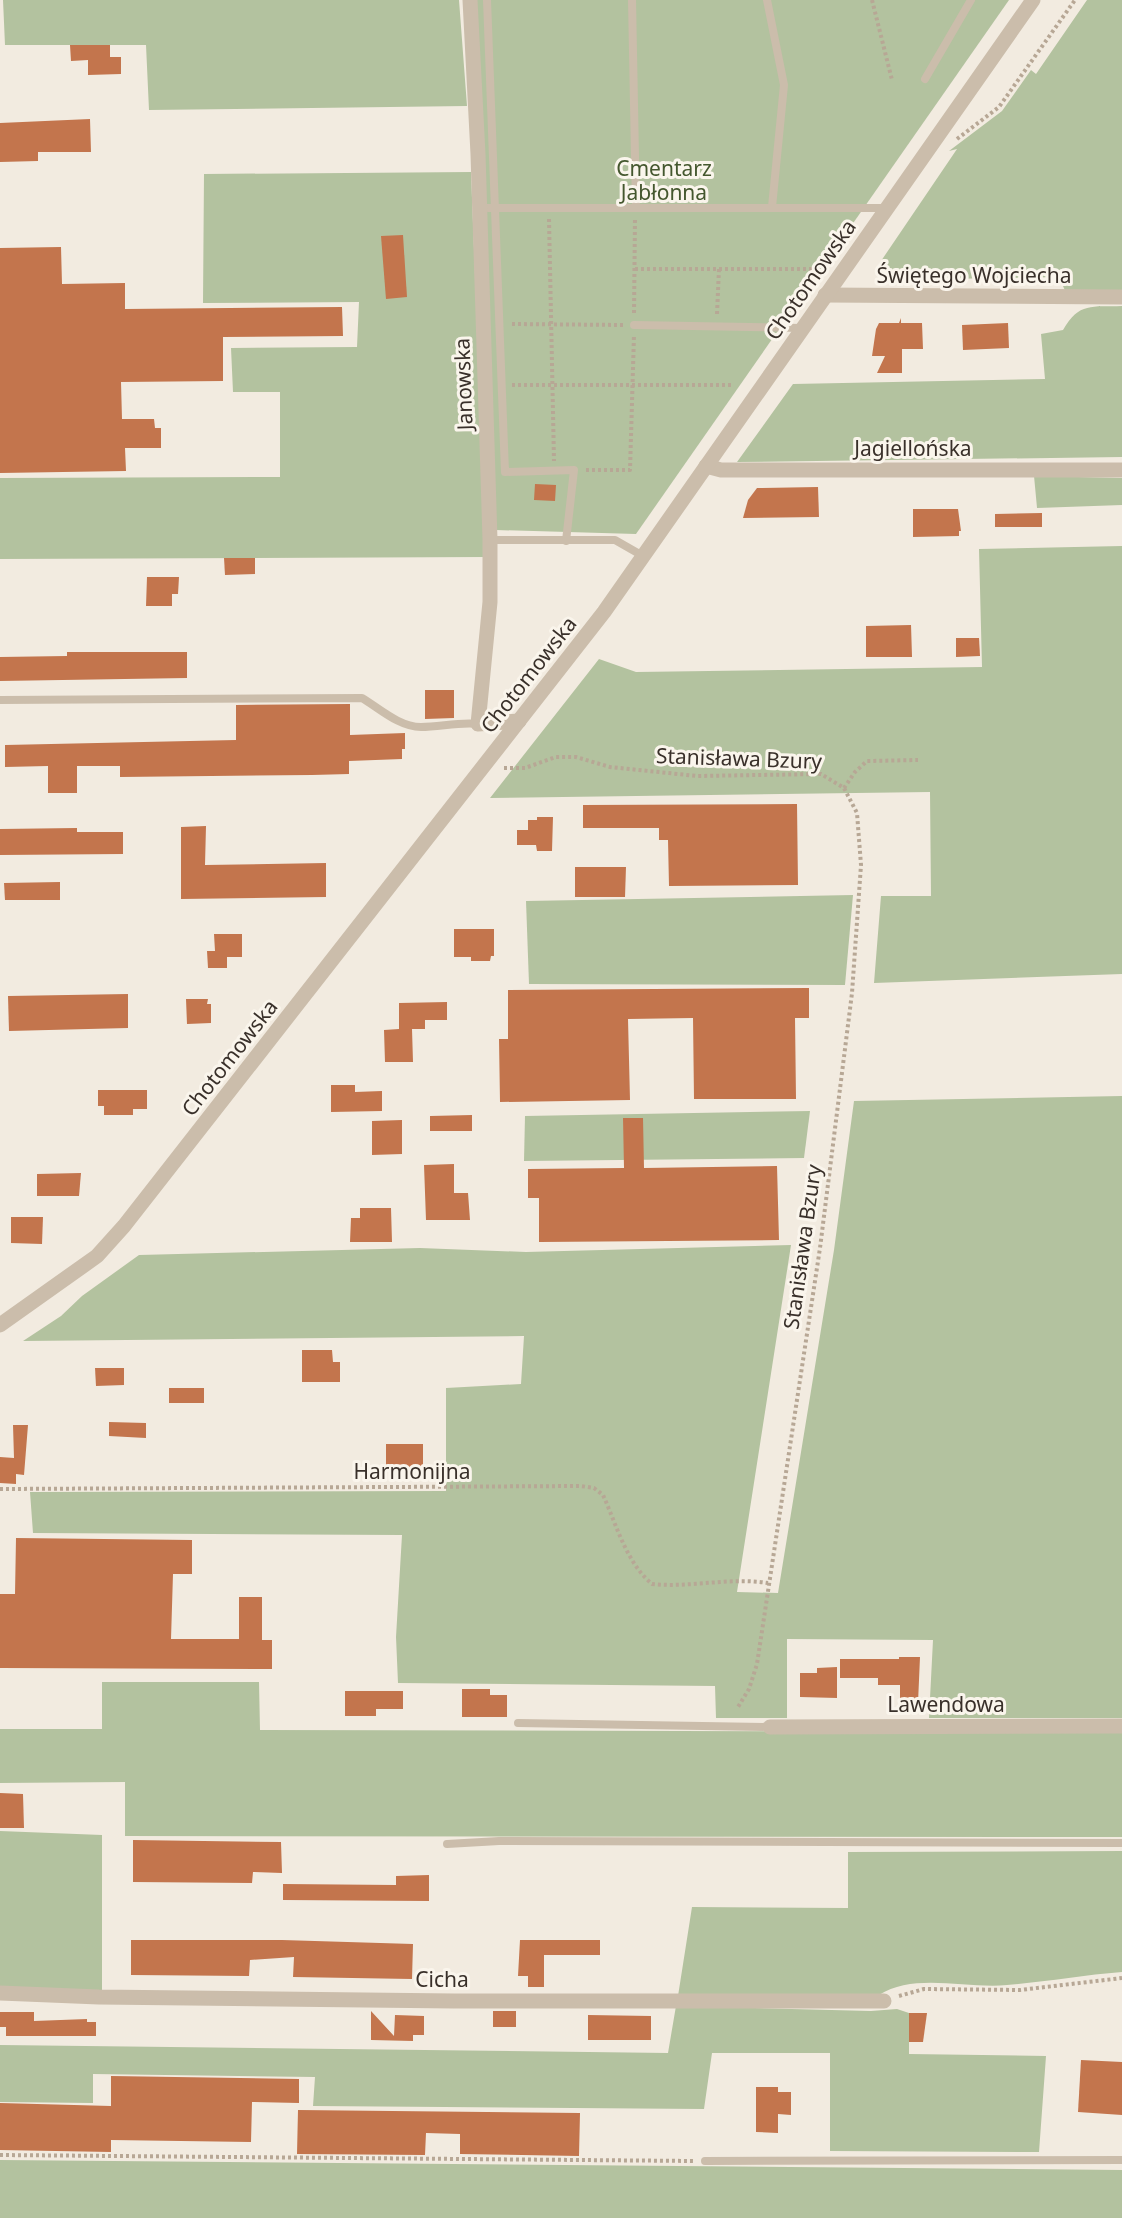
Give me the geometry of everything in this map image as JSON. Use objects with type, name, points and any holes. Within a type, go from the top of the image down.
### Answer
[{"type":"street","name":"Janowska","points":[[470,0],[487,207],[490,602],[478,724]]},
{"type":"street","name":"Chotomowska","points":[[0,1325],[97,1256],[124,1226],[489,761],[604,612],[1033,0]]},
{"type":"street","name":"Świętego Wojciecha","points":[[825,295],[1122,297]]},
{"type":"street","name":"Jagiellońska","points":[[706,466],[721,470],[1122,470]]},
{"type":"street","points":[[478,724],[519,721]]},
{"type":"street","name":"Lawendowa","points":[[770,1726],[1122,1726]]},
{"type":"street","name":"Cicha","points":[[0,1993],[99,1997],[418,2001],[884,2001]]},
{"type":"lane","points":[[488,0],[487,207],[499,323],[505,472],[574,470],[566,541]]},
{"type":"lane","points":[[632,0],[637,158],[636,208]]},
{"type":"lane","points":[[767,0],[784,85],[772,207]]},
{"type":"lane","points":[[925,79],[971,0]]},
{"type":"lane","points":[[487,207],[887,208]]},
{"type":"lane","points":[[634,325],[802,328]]},
{"type":"lane","points":[[490,540],[615,540],[643,556]]},
{"type":"lane","points":[[0,700],[362,698],[401,722],[420,727],[460,722],[478,724]]},
{"type":"lane","points":[[518,1723],[770,1726]]},
{"type":"lane","points":[[447,1844],[499,1841],[1122,1843]]},
{"type":"lane","points":[[705,2161],[1122,2160]]},
{"type":"path","points":[[872,0],[892,80]]},
{"type":"path","points":[[549,208],[554,470]]},
{"type":"path","points":[[574,470],[630,470],[636,208]]},
{"type":"path","points":[[635,269],[812,269]]},
{"type":"path","points":[[716,327],[719,269]]},
{"type":"path","points":[[499,323],[634,325]]},
{"type":"path","points":[[502,385],[733,385]]},
{"type":"path","name":"Stanisława Bzury","points":[[489,761],[503,768],[525,768],[556,757],[576,757],[610,767],[697,776],[821,774],[844,788],[857,813],[861,865],[852,993],[820,1248],[768,1583],[758,1664],[749,1689],[738,1707]]},
{"type":"path","name":"Stanisława Bzury","points":[[844,788],[867,760],[918,760]]},
{"type":"path","name":"Harmonijna","points":[[0,1489],[581,1486],[594,1488],[603,1495],[629,1556],[640,1574],[652,1584],[696,1585],[743,1580],[768,1583]]},
{"type":"path","points":[[884,2001],[924,1989],[1020,1990],[1122,1978]]},
{"type":"path","points":[[0,2155],[547,2162],[705,2161]]},
{"type":"green space","points":[[3,0],[459,0],[467,106],[149,110],[146,45],[5,45]]},
{"type":"green space","name":"Cmentarz Jabłonna","points":[[474,0],[1009,0],[636,534],[496,530]]},
{"type":"green space","points":[[1087,0],[1122,0],[1122,293],[1067,295],[1059,277],[886,280],[879,264],[957,149],[949,151],[1002,111],[1031,70],[1036,74]]},
{"type":"green space","points":[[471,172],[486,557],[0,559],[0,478],[280,477],[280,392],[233,392],[231,348],[357,347],[359,302],[203,303],[204,174]]},
{"type":"green space","points":[[1122,306],[1122,457],[737,462],[793,384],[1045,379],[1041,334],[1063,330],[1081,310]]},
{"type":"green space","points":[[1034,476],[1122,478],[1122,505],[1037,508]]},
{"type":"green space","points":[[1122,546],[1122,974],[874,983],[881,896],[931,896],[930,792],[490,798],[599,659],[636,672],[982,667],[979,549]]},
{"type":"green space","points":[[853,895],[845,985],[529,984],[526,901]]},
{"type":"green space","points":[[1122,1096],[1122,1718],[929,1718],[933,1640],[787,1639],[787,1718],[716,1718],[715,1686],[398,1683],[396,1637],[402,1535],[33,1533],[30,1492],[446,1491],[446,1388],[521,1384],[524,1336],[23,1341],[61,1316],[82,1296],[139,1255],[420,1248],[526,1252],[791,1245],[737,1592],[778,1593],[834,1250],[854,1101]]},
{"type":"green space","points":[[810,1111],[804,1158],[524,1161],[525,1116]]},
{"type":"green space","points":[[102,1682],[259,1682],[260,1730],[1122,1732],[1122,1837],[125,1836],[125,1782],[0,1783],[0,1729],[102,1729]]},
{"type":"green space","points":[[0,1831],[102,1835],[102,1992],[0,1991]]},
{"type":"green space","points":[[1122,1851],[1122,1972],[991,1986],[908,1984],[879,1995],[678,1996],[692,1907],[848,1908],[848,1852]]},
{"type":"green space","points":[[676,2006],[871,2011],[897,2009],[909,2013],[909,2054],[1046,2056],[1039,2152],[830,2151],[830,2053],[712,2053],[704,2109],[313,2106],[315,2077],[93,2074],[93,2103],[0,2102],[0,2045],[668,2053]]},
{"type":"green space","points":[[0,2160],[1122,2170],[1122,2218],[0,2218]]},
{"type":"building","points":[[70,45],[110,45],[110,57],[121,57],[121,74],[88,75],[88,60],[71,61]]},
{"type":"building","points":[[90,119],[91,152],[38,152],[38,161],[0,162],[0,123]]},
{"type":"building","points":[[403,235],[407,297],[386,299],[381,236]]},
{"type":"building","points":[[61,247],[62,284],[125,283],[125,309],[342,307],[343,336],[223,337],[223,381],[121,382],[122,419],[154,419],[155,428],[161,428],[161,448],[125,448],[126,471],[0,473],[0,248]]},
{"type":"building","points":[[901,318],[901,323],[922,323],[923,349],[902,349],[902,373],[877,373],[885,356],[872,356],[876,329],[879,323],[899,323]]},
{"type":"building","points":[[1008,323],[1009,348],[963,350],[962,325]]},
{"type":"building","points":[[535,484],[556,485],[555,501],[534,500]]},
{"type":"building","points":[[818,487],[819,517],[743,518],[748,500],[757,488]]},
{"type":"building","points":[[913,509],[958,509],[961,531],[959,531],[959,536],[913,537]]},
{"type":"building","points":[[1042,513],[1042,527],[995,527],[995,514]]},
{"type":"building","points":[[224,558],[255,558],[255,574],[225,575]]},
{"type":"building","points":[[147,577],[179,577],[178,594],[172,594],[172,606],[146,606]]},
{"type":"building","points":[[911,625],[912,657],[866,657],[866,626]]},
{"type":"building","points":[[956,638],[979,638],[980,656],[956,657]]},
{"type":"building","points":[[67,652],[187,652],[187,678],[0,681],[0,657],[67,656]]},
{"type":"building","points":[[425,690],[454,690],[454,718],[425,719]]},
{"type":"building","points":[[350,704],[350,735],[405,733],[405,749],[402,749],[402,759],[349,761],[349,774],[312,775],[120,777],[120,766],[77,766],[77,793],[48,793],[48,766],[5,767],[5,745],[236,740],[236,705]]},
{"type":"building","points":[[797,804],[798,885],[669,886],[668,840],[659,840],[659,828],[583,828],[583,805]]},
{"type":"building","points":[[537,817],[553,817],[552,851],[537,851],[536,845],[517,845],[517,830],[528,830],[528,820],[537,820]]},
{"type":"building","points":[[206,826],[205,865],[326,863],[326,897],[181,899],[181,827]]},
{"type":"building","points":[[77,828],[77,832],[123,832],[123,854],[0,855],[0,829]]},
{"type":"building","points":[[575,867],[626,867],[625,897],[575,897]]},
{"type":"building","points":[[60,882],[60,900],[5,900],[4,883]]},
{"type":"building","points":[[454,929],[494,929],[494,956],[491,956],[490,961],[471,961],[471,957],[454,957]]},
{"type":"building","points":[[214,934],[242,934],[242,957],[227,957],[227,968],[208,968],[207,951],[215,951]]},
{"type":"building","points":[[809,988],[809,1018],[795,1018],[796,1099],[694,1099],[693,1018],[628,1019],[630,1100],[500,1102],[499,1039],[508,1039],[508,990]]},
{"type":"building","points":[[128,994],[128,1028],[9,1031],[8,996]]},
{"type":"building","points":[[186,999],[208,999],[207,1004],[211,1004],[211,1023],[187,1024]]},
{"type":"building","points":[[447,1002],[447,1020],[425,1020],[425,1029],[412,1029],[413,1062],[385,1062],[384,1030],[399,1029],[399,1003]]},
{"type":"building","points":[[331,1085],[355,1085],[355,1092],[382,1091],[382,1111],[331,1112]]},
{"type":"building","points":[[98,1090],[147,1090],[147,1109],[133,1109],[133,1115],[104,1115],[104,1106],[98,1106]]},
{"type":"building","points":[[472,1115],[472,1131],[430,1131],[430,1116]]},
{"type":"building","points":[[623,1118],[643,1118],[644,1168],[777,1166],[779,1240],[539,1242],[539,1198],[528,1198],[528,1169],[624,1168]]},
{"type":"building","points":[[402,1120],[402,1154],[372,1155],[372,1121]]},
{"type":"building","points":[[454,1164],[454,1193],[468,1193],[470,1220],[426,1220],[424,1165]]},
{"type":"building","points":[[81,1173],[79,1196],[37,1196],[37,1174]]},
{"type":"building","points":[[360,1208],[391,1208],[392,1242],[350,1242],[351,1218],[360,1218]]},
{"type":"building","points":[[11,1217],[43,1217],[42,1244],[11,1243]]},
{"type":"building","points":[[302,1350],[332,1350],[333,1362],[340,1362],[340,1382],[302,1382]]},
{"type":"building","points":[[95,1368],[124,1368],[124,1385],[96,1386]]},
{"type":"building","points":[[169,1388],[204,1388],[204,1403],[169,1403]]},
{"type":"building","points":[[109,1422],[146,1423],[146,1438],[109,1436]]},
{"type":"building","points":[[13,1425],[28,1425],[24,1475],[16,1474],[16,1484],[0,1483],[0,1457],[14,1458]]},
{"type":"building","points":[[386,1444],[423,1444],[423,1469],[386,1469]]},
{"type":"building","points":[[16,1538],[192,1540],[192,1574],[173,1574],[171,1639],[239,1639],[239,1597],[262,1597],[262,1640],[272,1640],[272,1669],[0,1668],[0,1594],[15,1594]]},
{"type":"building","points":[[899,1657],[920,1657],[918,1703],[900,1703],[900,1685],[878,1685],[878,1678],[840,1678],[840,1659],[899,1659]]},
{"type":"building","points":[[837,1667],[837,1698],[800,1697],[800,1673],[817,1673],[817,1668]]},
{"type":"building","points":[[462,1689],[490,1689],[490,1695],[507,1695],[507,1717],[462,1717]]},
{"type":"building","points":[[345,1691],[403,1691],[403,1709],[376,1709],[376,1716],[345,1716]]},
{"type":"building","points":[[0,1793],[23,1794],[24,1828],[0,1828]]},
{"type":"building","points":[[133,1840],[281,1842],[282,1873],[253,1872],[252,1883],[133,1882]]},
{"type":"building","points":[[429,1875],[429,1901],[283,1900],[283,1884],[396,1885],[396,1876]]},
{"type":"building","points":[[131,1940],[282,1940],[413,1944],[412,1979],[293,1977],[294,1957],[250,1960],[249,1976],[131,1975]]},
{"type":"building","points":[[520,1940],[600,1940],[600,1955],[544,1955],[544,1987],[528,1987],[528,1976],[518,1976]]},
{"type":"building","points":[[371,2011],[394,2036],[395,2015],[424,2016],[424,2035],[413,2035],[413,2041],[371,2040]]},
{"type":"building","points":[[493,2011],[516,2011],[516,2027],[493,2027]]},
{"type":"building","points":[[0,2012],[34,2012],[34,2021],[87,2019],[87,2022],[96,2022],[96,2036],[6,2036],[6,2027],[0,2027]]},
{"type":"building","points":[[909,2013],[927,2013],[923,2042],[909,2042]]},
{"type":"building","points":[[588,2015],[651,2016],[651,2040],[588,2040]]},
{"type":"building","points":[[1081,2060],[1122,2062],[1122,2115],[1078,2112]]},
{"type":"building","points":[[111,2076],[299,2079],[299,2103],[252,2102],[251,2142],[111,2140],[111,2152],[0,2150],[0,2103],[111,2106]]},
{"type":"building","points":[[756,2087],[778,2087],[778,2092],[791,2092],[791,2115],[778,2114],[778,2133],[756,2132]]},
{"type":"building","points":[[298,2110],[580,2113],[579,2156],[460,2154],[460,2134],[426,2133],[425,2155],[297,2154]]}]
